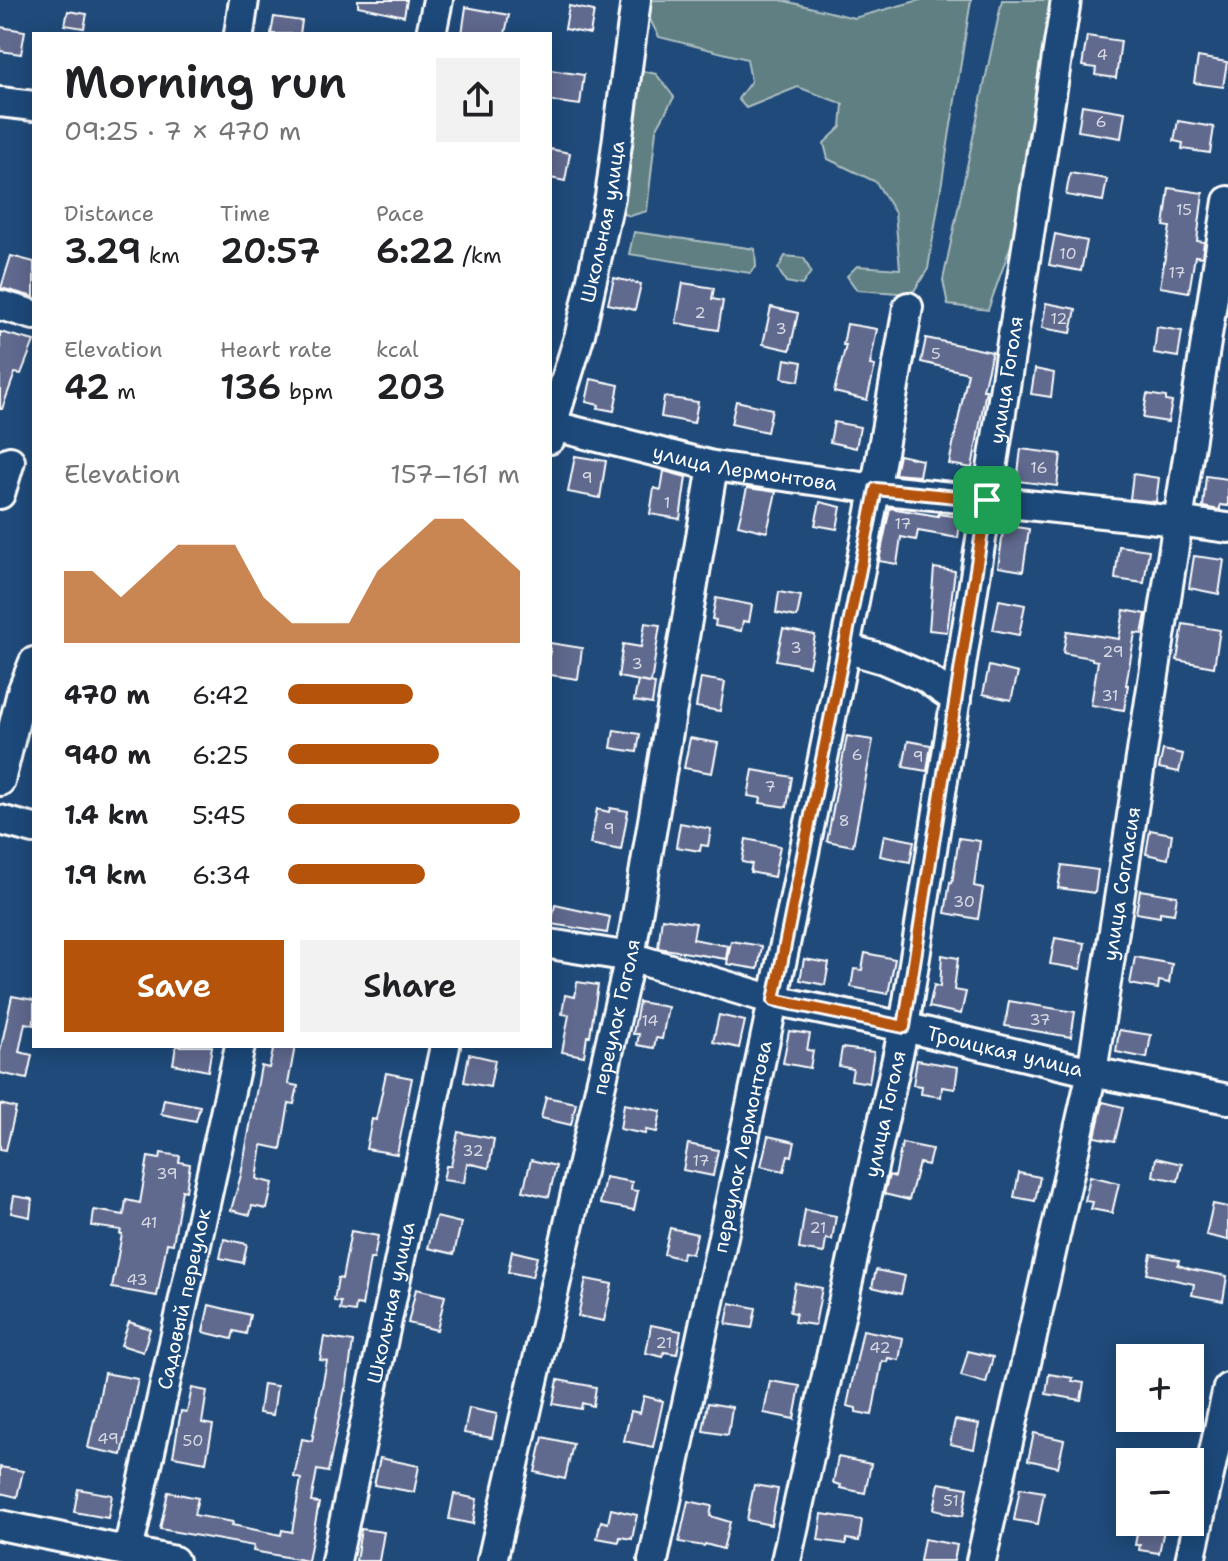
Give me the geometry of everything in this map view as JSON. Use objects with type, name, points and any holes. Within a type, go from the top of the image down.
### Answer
[{"type":"street","points":[[239,32],[244,0]]},
{"type":"street","points":[[431,32],[438,0]]},
{"type":"street","name":"Школьная улица","points":[[552,426],[580,334],[610,197],[636,0]]},
{"type":"street","name":"улица Гоголя","points":[[786,1561],[904,1027],[1066,0]]},
{"type":"street","points":[[0,102],[32,106]]},
{"type":"street","name":"улица Согласия","points":[[981,1561],[1092,1072],[1228,201]]},
{"type":"street","points":[[0,305],[32,314]]},
{"type":"street","name":"переулок Лермонтова","points":[[653,1561],[774,1000],[876,489],[908,307]]},
{"type":"street","name":"улица Лермонтова","points":[[552,429],[713,466],[876,489],[1228,528]]},
{"type":"street","points":[[0,494],[10,461]]},
{"type":"street","name":"переулок Гоголя","points":[[492,1561],[630,957],[713,466]]},
{"type":"street","points":[[845,648],[911,671],[956,699]]},
{"type":"street","points":[[0,781],[22,692],[32,667]]},
{"type":"street","points":[[0,820],[32,828]]},
{"type":"street","name":"Троицкая улица","points":[[552,944],[630,957],[774,1000],[1092,1072],[1228,1099]]},
{"type":"street","name":"Садовый переулок","points":[[128,1551],[240,1048]]},
{"type":"street","name":"Школьная улица","points":[[336,1561],[445,1048]]},
{"type":"street","points":[[1190,1561],[1228,1388]]},
{"type":"street","points":[[0,1525],[174,1561]]},
{"type":"green space","points":[[645,0],[781,0],[854,18],[920,0],[971,0],[928,269],[912,294],[857,290],[847,276],[857,266],[900,269],[895,213],[876,182],[828,159],[824,143],[841,127],[843,104],[798,87],[746,108],[738,99],[751,81],[747,59],[659,37],[644,8]]},
{"type":"green space","points":[[1002,0],[1053,0],[1057,17],[1027,139],[1016,231],[988,310],[948,305],[943,280]]},
{"type":"green space","points":[[634,69],[656,74],[674,97],[656,130],[647,211],[630,216],[614,210]]},
{"type":"green space","points":[[634,232],[755,249],[756,267],[750,273],[629,254]]},
{"type":"green space","points":[[785,256],[804,258],[811,272],[802,285],[786,282],[778,269]]},
{"type":"building","points":[[358,0],[407,0],[404,16],[358,6]]},
{"type":"building","points":[[569,6],[594,11],[590,34],[565,29]]},
{"type":"building","points":[[466,7],[509,15],[505,32],[462,32]]},
{"type":"building","points":[[68,11],[87,14],[84,28],[65,25]]},
{"type":"building","points":[[274,17],[302,21],[300,32],[271,32]]},
{"type":"building","points":[[0,27],[25,31],[21,54],[0,51]]},
{"type":"building","points":[[1087,36],[1121,41],[1116,78],[1095,75],[1096,68],[1082,66]]},
{"type":"building","points":[[1198,57],[1227,62],[1223,87],[1194,83]]},
{"type":"building","points":[[552,70],[584,75],[580,105],[552,101]]},
{"type":"building","points":[[1082,105],[1125,112],[1121,138],[1078,131]]},
{"type":"building","points":[[1178,121],[1214,127],[1210,153],[1182,149],[1183,143],[1174,141]]},
{"type":"building","points":[[552,149],[570,153],[565,181],[552,178]]},
{"type":"building","points":[[1070,173],[1107,179],[1103,201],[1066,195]]},
{"type":"building","points":[[1169,188],[1203,193],[1197,241],[1204,242],[1202,257],[1195,256],[1189,292],[1160,287],[1170,227],[1164,226]]},
{"type":"building","points":[[1055,234],[1087,241],[1081,271],[1049,265]]},
{"type":"building","points":[[11,256],[32,261],[32,296],[1,288]]},
{"type":"building","points":[[614,278],[641,284],[635,310],[608,304]]},
{"type":"building","points":[[683,283],[714,288],[712,299],[723,301],[718,330],[676,323]]},
{"type":"building","points":[[1046,303],[1076,309],[1071,333],[1042,328]]},
{"type":"building","points":[[771,307],[798,313],[790,350],[763,344]]},
{"type":"building","points":[[847,324],[877,329],[870,365],[875,366],[867,400],[834,392],[846,345],[843,345]]},
{"type":"building","points":[[1157,327],[1182,331],[1178,357],[1154,353]]},
{"type":"building","points":[[0,332],[32,340],[32,346],[21,374],[15,373],[0,409]]},
{"type":"building","points":[[926,338],[992,352],[983,390],[986,390],[972,468],[949,464],[968,373],[921,362]]},
{"type":"building","points":[[785,359],[802,362],[799,381],[782,378]]},
{"type":"building","points":[[1035,369],[1054,373],[1051,397],[1031,394]]},
{"type":"building","points":[[591,379],[619,385],[614,411],[586,402]]},
{"type":"building","points":[[1147,394],[1166,397],[1166,401],[1172,402],[1168,422],[1143,418]]},
{"type":"building","points":[[664,397],[698,402],[694,423],[661,417]]},
{"type":"building","points":[[736,401],[772,409],[767,432],[731,424]]},
{"type":"building","points":[[834,422],[860,427],[856,448],[830,442]]},
{"type":"building","points":[[1021,449],[1061,454],[1057,486],[1017,481]]},
{"type":"building","points":[[899,455],[922,460],[919,476],[895,474]]},
{"type":"building","points":[[575,456],[606,461],[600,498],[568,492]]},
{"type":"building","points":[[664,471],[686,477],[680,519],[650,514],[654,488],[661,490]]},
{"type":"building","points":[[1133,474],[1159,478],[1156,502],[1130,499]]},
{"type":"building","points":[[1206,476],[1228,479],[1228,506],[1220,505],[1220,510],[1203,507]]},
{"type":"building","points":[[747,488],[776,492],[767,532],[738,525]]},
{"type":"building","points":[[820,502],[841,507],[837,529],[815,525]]},
{"type":"building","points":[[890,508],[961,517],[958,538],[918,531],[916,540],[901,537],[897,564],[879,561]]},
{"type":"building","points":[[1004,525],[1029,529],[1023,571],[998,567]]},
{"type":"building","points":[[1119,546],[1149,550],[1144,583],[1115,579]]},
{"type":"building","points":[[1194,556],[1224,560],[1219,594],[1189,588]]},
{"type":"building","points":[[934,568],[955,571],[947,632],[929,630]]},
{"type":"building","points":[[779,592],[801,596],[797,617],[776,613]]},
{"type":"building","points":[[716,598],[752,605],[749,622],[743,621],[741,631],[715,626],[716,620],[712,619]]},
{"type":"building","points":[[999,600],[1025,605],[1019,635],[993,630]]},
{"type":"building","points":[[1124,610],[1146,614],[1142,634],[1135,633],[1124,710],[1091,705],[1098,661],[1063,653],[1067,631],[1119,639]]},
{"type":"building","points":[[645,623],[660,625],[651,683],[618,677],[623,644],[641,647]]},
{"type":"building","points":[[1183,624],[1220,630],[1214,667],[1177,660]]},
{"type":"building","points":[[783,629],[815,635],[809,666],[776,660]]},
{"type":"building","points":[[552,643],[582,648],[578,679],[552,675]]},
{"type":"building","points":[[989,666],[1018,673],[1011,700],[983,694]]},
{"type":"building","points":[[701,678],[725,682],[720,711],[696,707]]},
{"type":"building","points":[[638,681],[655,684],[652,704],[634,701]]},
{"type":"building","points":[[614,730],[640,734],[637,752],[611,748]]},
{"type":"building","points":[[847,736],[873,740],[853,846],[827,841]]},
{"type":"building","points":[[690,738],[718,743],[712,773],[684,768]]},
{"type":"building","points":[[908,741],[931,745],[927,771],[903,767]]},
{"type":"building","points":[[1163,750],[1183,754],[1179,772],[1159,768]]},
{"type":"building","points":[[753,770],[792,777],[787,807],[760,803],[761,798],[748,796]]},
{"type":"building","points":[[610,808],[628,811],[621,850],[590,844],[597,809],[609,812]]},
{"type":"building","points":[[680,823],[711,829],[708,846],[701,845],[700,851],[676,847]]},
{"type":"building","points":[[1150,830],[1172,834],[1168,859],[1146,854]]},
{"type":"building","points":[[884,835],[914,841],[910,862],[880,856]]},
{"type":"building","points":[[959,838],[980,841],[974,886],[983,888],[978,919],[945,913]]},
{"type":"building","points":[[746,839],[780,846],[774,877],[750,872],[752,864],[742,862]]},
{"type":"building","points":[[1062,865],[1098,870],[1095,893],[1058,888]]},
{"type":"building","points":[[1140,890],[1177,896],[1174,914],[1160,912],[1160,917],[1136,913]]},
{"type":"building","points":[[555,905],[610,917],[607,933],[552,924]]},
{"type":"building","points":[[662,918],[696,923],[693,939],[728,946],[726,959],[658,948]]},
{"type":"building","points":[[1055,938],[1085,943],[1081,969],[1050,964]]},
{"type":"building","points":[[731,941],[762,946],[758,969],[727,964]]},
{"type":"building","points":[[865,953],[895,959],[888,994],[851,987],[854,969],[862,970]]},
{"type":"building","points":[[942,955],[958,958],[954,990],[966,992],[961,1014],[929,1007],[934,985],[940,987]]},
{"type":"building","points":[[1135,957],[1172,964],[1169,983],[1159,981],[1158,989],[1130,984]]},
{"type":"building","points":[[804,959],[829,963],[825,985],[800,980]]},
{"type":"building","points":[[577,982],[598,985],[584,1056],[562,1052],[569,1015],[562,1014],[565,995],[575,997]]},
{"type":"building","points":[[12,996],[32,1000],[32,1025],[25,1023],[19,1052],[32,1055],[27,1079],[0,1073],[0,1052]]},
{"type":"building","points":[[1009,1001],[1075,1012],[1071,1037],[1005,1026]]},
{"type":"building","points":[[639,1002],[668,1007],[662,1039],[656,1038],[654,1048],[637,1045],[639,1034],[633,1034]]},
{"type":"building","points":[[719,1015],[745,1021],[739,1048],[713,1042]]},
{"type":"building","points":[[1119,1030],[1151,1035],[1147,1058],[1116,1052]]},
{"type":"building","points":[[789,1031],[810,1034],[807,1050],[813,1051],[810,1068],[783,1063]]},
{"type":"building","points":[[176,1048],[212,1048],[208,1071],[173,1064]]},
{"type":"building","points":[[274,1048],[295,1048],[288,1084],[298,1086],[294,1104],[289,1103],[281,1149],[262,1145],[257,1179],[273,1183],[267,1209],[252,1206],[250,1215],[231,1210],[241,1175],[261,1066],[269,1068]]},
{"type":"building","points":[[842,1048],[874,1052],[869,1083],[851,1080],[853,1069],[839,1066]]},
{"type":"building","points":[[469,1054],[495,1060],[490,1087],[464,1082]]},
{"type":"building","points":[[917,1060],[958,1067],[955,1089],[942,1087],[941,1097],[921,1094],[922,1086],[913,1085]]},
{"type":"building","points":[[386,1073],[412,1078],[397,1154],[366,1149]]},
{"type":"building","points":[[546,1097],[576,1103],[571,1125],[541,1118]]},
{"type":"building","points":[[164,1099],[200,1106],[196,1121],[161,1114]]},
{"type":"building","points":[[1103,1102],[1123,1107],[1115,1141],[1095,1137]]},
{"type":"building","points":[[0,1104],[16,1108],[6,1150],[0,1149]]},
{"type":"building","points":[[624,1104],[661,1111],[657,1132],[646,1130],[645,1134],[620,1129]]},
{"type":"building","points":[[458,1132],[494,1139],[489,1168],[467,1163],[464,1183],[443,1180],[446,1166],[451,1166]]},
{"type":"building","points":[[768,1136],[795,1142],[784,1171],[761,1166]]},
{"type":"building","points":[[902,1143],[932,1149],[928,1165],[919,1163],[909,1200],[884,1194],[889,1175],[895,1177]]},
{"type":"building","points":[[688,1144],[718,1150],[713,1176],[683,1170]]},
{"type":"building","points":[[161,1153],[180,1156],[179,1162],[190,1164],[186,1191],[182,1190],[173,1244],[167,1243],[157,1296],[112,1288],[122,1234],[121,1230],[92,1226],[94,1210],[124,1215],[126,1200],[140,1203],[148,1157],[160,1159]]},
{"type":"building","points":[[1156,1158],[1182,1164],[1178,1181],[1153,1176]]},
{"type":"building","points":[[531,1160],[556,1166],[549,1197],[523,1191]]},
{"type":"building","points":[[1019,1173],[1040,1177],[1035,1201],[1014,1197]]},
{"type":"building","points":[[1090,1176],[1119,1183],[1112,1213],[1091,1209],[1093,1202],[1085,1201]]},
{"type":"building","points":[[605,1177],[632,1182],[631,1190],[638,1191],[634,1210],[600,1204]]},
{"type":"building","points":[[14,1196],[32,1199],[30,1217],[11,1213]]},
{"type":"building","points":[[1213,1204],[1228,1207],[1228,1240],[1206,1235]]},
{"type":"building","points":[[805,1210],[836,1216],[832,1240],[826,1239],[824,1253],[799,1249]]},
{"type":"building","points":[[436,1217],[461,1223],[454,1254],[428,1248]]},
{"type":"building","points":[[670,1228],[697,1234],[692,1254],[683,1252],[682,1259],[664,1254]]},
{"type":"building","points":[[351,1231],[378,1236],[374,1259],[370,1259],[362,1306],[356,1305],[355,1312],[340,1310],[341,1302],[334,1301],[338,1278],[342,1279]]},
{"type":"building","points":[[224,1239],[247,1244],[243,1263],[220,1258]]},
{"type":"building","points":[[512,1251],[537,1257],[532,1277],[508,1272]]},
{"type":"building","points":[[1151,1254],[1179,1260],[1178,1265],[1190,1269],[1227,1276],[1223,1301],[1192,1295],[1194,1284],[1147,1274]]},
{"type":"building","points":[[876,1270],[905,1276],[901,1294],[872,1287]]},
{"type":"building","points":[[586,1279],[612,1284],[604,1321],[578,1316]]},
{"type":"building","points":[[795,1283],[822,1288],[815,1325],[794,1322],[796,1313],[790,1312]]},
{"type":"building","points":[[416,1289],[445,1296],[437,1330],[408,1323]]},
{"type":"building","points":[[730,1303],[756,1308],[752,1328],[726,1324]]},
{"type":"building","points":[[209,1305],[250,1315],[246,1334],[234,1331],[232,1339],[203,1332]]},
{"type":"building","points":[[129,1322],[150,1329],[143,1352],[121,1345]]},
{"type":"building","points":[[651,1325],[681,1331],[677,1354],[664,1352],[663,1357],[646,1353]]},
{"type":"building","points":[[863,1330],[903,1338],[899,1360],[888,1358],[887,1362],[882,1361],[872,1415],[856,1412],[856,1408],[847,1406]]},
{"type":"building","points":[[324,1337],[353,1342],[328,1472],[317,1470],[311,1502],[319,1503],[308,1561],[253,1551],[254,1546],[160,1529],[168,1492],[198,1498],[194,1515],[281,1535],[282,1530],[292,1532],[301,1479],[294,1477],[302,1439],[312,1441],[327,1361],[320,1360]]},
{"type":"building","points":[[968,1351],[993,1357],[986,1383],[961,1376]]},
{"type":"building","points":[[104,1373],[138,1379],[122,1455],[88,1448]]},
{"type":"building","points":[[1049,1374],[1084,1383],[1081,1400],[1046,1394]]},
{"type":"building","points":[[558,1380],[596,1387],[593,1406],[582,1403],[581,1409],[553,1404]]},
{"type":"building","points":[[770,1381],[800,1386],[794,1419],[764,1413]]},
{"type":"building","points":[[263,1384],[277,1386],[273,1415],[259,1413]]},
{"type":"building","points":[[192,1388],[207,1391],[202,1423],[213,1425],[206,1462],[173,1456],[181,1411],[187,1412]]},
{"type":"building","points":[[644,1396],[663,1401],[653,1447],[624,1441],[631,1411],[640,1413]]},
{"type":"building","points":[[708,1403],[732,1407],[728,1435],[703,1431]]},
{"type":"building","points":[[469,1408],[497,1414],[492,1438],[464,1433]]},
{"type":"building","points":[[955,1420],[979,1424],[974,1449],[950,1444]]},
{"type":"building","points":[[1034,1433],[1064,1440],[1058,1467],[1028,1460]]},
{"type":"building","points":[[543,1437],[573,1444],[565,1479],[535,1472]]},
{"type":"building","points":[[838,1457],[871,1464],[865,1493],[840,1488],[841,1485],[833,1483]]},
{"type":"building","points":[[380,1458],[419,1466],[414,1492],[374,1485]]},
{"type":"building","points":[[0,1467],[23,1471],[17,1497],[0,1493]]},
{"type":"building","points":[[939,1483],[968,1488],[963,1516],[934,1509]]},
{"type":"building","points":[[754,1485],[778,1489],[771,1525],[747,1520]]},
{"type":"building","points":[[1020,1488],[1044,1492],[1038,1524],[1014,1520]]},
{"type":"building","points":[[78,1489],[112,1495],[108,1518],[74,1512]]},
{"type":"building","points":[[454,1494],[477,1499],[473,1524],[449,1519]]},
{"type":"building","points":[[688,1501],[712,1506],[710,1516],[730,1522],[723,1549],[679,1542]]},
{"type":"building","points":[[611,1509],[637,1515],[632,1539],[620,1537],[619,1542],[597,1538],[601,1521],[608,1523]]},
{"type":"building","points":[[822,1514],[862,1520],[859,1541],[846,1539],[846,1544],[818,1540]]},
{"type":"building","points":[[361,1529],[384,1532],[379,1561],[356,1561]]},
{"type":"building","points":[[1137,1536],[1163,1536],[1159,1553],[1139,1550],[1140,1545],[1135,1545]]},
{"type":"building","points":[[924,1539],[957,1545],[954,1561],[920,1561]]},
{"type":"route","points":[[876,489],[987,500],[904,1027],[774,1000],[876,489]]}]
